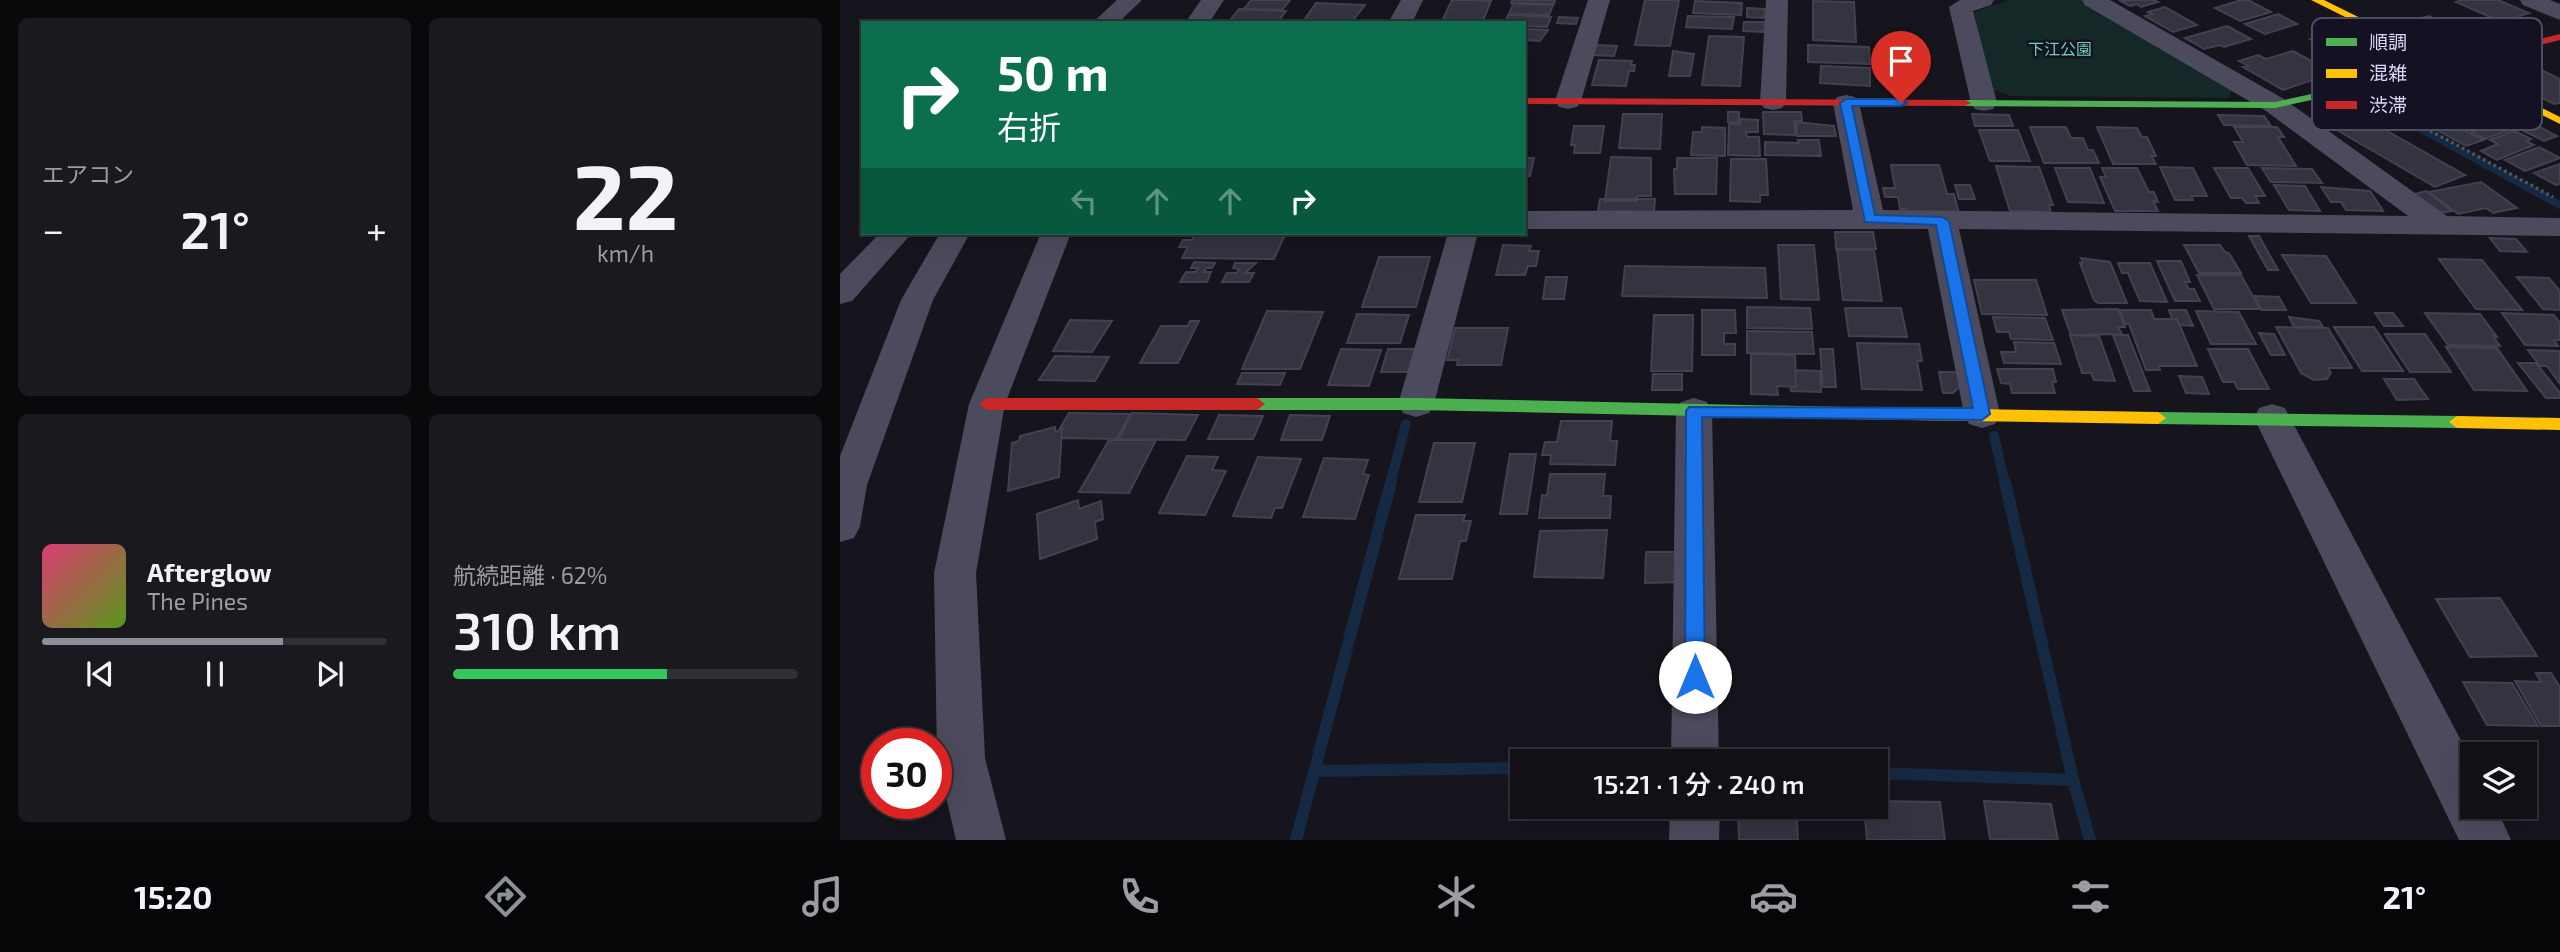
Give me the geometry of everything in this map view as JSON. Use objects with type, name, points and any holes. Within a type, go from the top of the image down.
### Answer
[{"type":"street","points":[[1105,21],[1131,0]]},
{"type":"street","points":[[1198,21],[1213,0]]},
{"type":"street","points":[[1400,21],[1412,0]]},
{"type":"street","points":[[1568,101],[1599,0]]},
{"type":"street","points":[[1773,102],[1777,0]]},
{"type":"street","points":[[1983,0],[1961,6],[1984,103]]},
{"type":"street","points":[[2093,0],[2275,105],[2438,224]]},
{"type":"street","points":[[2316,0],[2353,18]]},
{"type":"street","points":[[2531,0],[2560,13]]},
{"type":"street","points":[[2542,42],[2560,37]]},
{"type":"street","points":[[1526,101],[2275,105],[2312,97]]},
{"type":"street","points":[[1846,103],[1870,219]]},
{"type":"street","points":[[2542,112],[2560,121]]},
{"type":"street","points":[[1526,220],[1870,219],[2560,227]]},
{"type":"street","points":[[1942,221],[1982,414]]},
{"type":"street","points":[[840,293],[895,235]]},
{"type":"street","points":[[840,526],[848,485],[917,300],[955,235]]},
{"type":"street","points":[[981,840],[961,758],[956,573],[987,404],[1055,235]]},
{"type":"street","points":[[1416,404],[1462,235]]},
{"type":"street","points":[[987,404],[1416,404],[1694,411],[2560,424]]},
{"type":"street","points":[[1694,411],[1695,749]]},
{"type":"street","points":[[2272,418],[2486,840]]},
{"type":"street","points":[[1695,819],[1695,840]]},
{"type":"path","points":[[2429,130],[2560,200]]},
{"type":"green space","name":"下江公園","points":[[2010,0],[2084,0],[2232,87],[2230,98],[2012,96],[1990,89],[1974,12]]},
{"type":"building","points":[[1251,0],[1290,0],[1282,10],[1244,9]]},
{"type":"building","points":[[1452,0],[1491,1],[1483,21],[1442,21]]},
{"type":"building","points":[[1512,0],[1555,0],[1554,4],[1511,3]]},
{"type":"building","points":[[1645,0],[1679,0],[1670,46],[1635,45]]},
{"type":"building","points":[[2119,0],[2158,2],[2141,7],[2137,4],[2130,6]]},
{"type":"building","points":[[2248,0],[2271,12],[2240,21],[2215,8]]},
{"type":"building","points":[[2498,0],[2529,13],[2519,16],[2524,18],[2493,18],[2456,2]]},
{"type":"building","points":[[1695,1],[1742,3],[1741,15],[1693,13]]},
{"type":"building","points":[[1813,1],[1854,2],[1856,42],[1813,40]]},
{"type":"building","points":[[1316,3],[1365,5],[1353,21],[1303,21]]},
{"type":"building","points":[[1513,4],[1553,5],[1549,15],[1509,14]]},
{"type":"building","points":[[2165,7],[2197,25],[2173,32],[2145,16],[2152,14],[2148,12]]},
{"type":"building","points":[[1747,8],[1765,9],[1764,18],[1747,17]]},
{"type":"building","points":[[1239,9],[1286,11],[1278,21],[1231,19]]},
{"type":"building","points":[[2278,14],[2297,24],[2265,34],[2245,24]]},
{"type":"building","points":[[1508,15],[1551,17],[1547,27],[1526,26],[1526,21],[1506,21]]},
{"type":"building","points":[[1688,16],[1734,17],[1732,29],[1686,27]]},
{"type":"building","points":[[1559,17],[1578,18],[1576,24],[1557,23]]},
{"type":"building","points":[[1744,22],[1765,22],[1764,32],[1743,31]]},
{"type":"building","points":[[2227,26],[2251,39],[2224,47],[2220,45],[2204,49],[2185,38]]},
{"type":"building","points":[[1526,29],[1548,30],[1540,41],[1526,40]]},
{"type":"building","points":[[1709,36],[1744,37],[1740,86],[1702,85]]},
{"type":"building","points":[[1596,45],[1617,46],[1614,56],[1593,55]]},
{"type":"building","points":[[1808,45],[1869,47],[1870,64],[1808,62]]},
{"type":"building","points":[[1673,51],[1694,54],[1690,76],[1669,76]]},
{"type":"building","points":[[2293,51],[2312,61],[2312,80],[2283,90],[2243,67],[2248,66],[2239,61],[2258,55],[2266,59]]},
{"type":"building","points":[[1599,60],[1632,61],[1631,65],[1635,65],[1634,71],[1629,71],[1626,86],[1592,85]]},
{"type":"building","points":[[1821,66],[1870,68],[1870,86],[1820,83]]},
{"type":"building","points":[[2542,70],[2560,79],[2560,103],[2554,104],[2542,98]]},
{"type":"building","points":[[1728,112],[1739,112],[1739,123],[1728,122]]},
{"type":"building","points":[[1763,112],[1801,112],[1802,121],[1794,121],[1795,135],[1764,134]]},
{"type":"building","points":[[1623,114],[1662,114],[1660,149],[1619,148]]},
{"type":"building","points":[[1972,114],[2009,115],[2013,126],[1975,126]]},
{"type":"building","points":[[2218,115],[2264,116],[2271,126],[2224,125]]},
{"type":"building","points":[[1740,119],[1758,120],[1758,132],[1746,132],[1747,137],[1759,137],[1760,156],[1728,155],[1729,124],[1740,124]]},
{"type":"building","points":[[1796,122],[1834,126],[1836,136],[1797,136]]},
{"type":"building","points":[[1574,126],[1604,126],[1600,153],[1574,153],[1575,145],[1571,145]]},
{"type":"building","points":[[1702,127],[1725,128],[1725,156],[1691,155],[1693,132],[1702,132]]},
{"type":"building","points":[[2030,127],[2066,127],[2071,138],[2083,138],[2088,150],[2093,150],[2099,163],[2044,163]]},
{"type":"building","points":[[2097,127],[2137,128],[2142,137],[2147,137],[2156,156],[2151,156],[2156,164],[2113,164]]},
{"type":"building","points":[[2234,127],[2277,127],[2284,137],[2278,137],[2296,166],[2247,165],[2234,142],[2243,142]]},
{"type":"building","points":[[2542,128],[2557,136],[2544,141],[2522,130]]},
{"type":"building","points":[[1979,130],[2018,130],[2030,161],[1990,161]]},
{"type":"building","points":[[2337,130],[2386,130],[2465,175],[2435,187]]},
{"type":"building","points":[[2437,130],[2464,130],[2483,140],[2466,146]]},
{"type":"building","points":[[2477,130],[2510,130],[2485,139],[2472,132]]},
{"type":"building","points":[[2514,131],[2531,139],[2526,141],[2534,145],[2497,160],[2481,151],[2498,144],[2490,140]]},
{"type":"building","points":[[1798,140],[1819,140],[1821,156],[1765,155],[1765,142],[1799,143]]},
{"type":"building","points":[[2539,147],[2560,158],[2525,171],[2505,160]]},
{"type":"building","points":[[1611,157],[1651,158],[1651,196],[1637,196],[1637,201],[1605,201]]},
{"type":"building","points":[[1526,158],[1534,158],[1530,176],[1526,176]]},
{"type":"building","points":[[1677,158],[1717,158],[1716,194],[1675,194],[1674,169],[1677,169]]},
{"type":"building","points":[[1731,159],[1766,159],[1768,195],[1760,195],[1760,202],[1730,201]]},
{"type":"building","points":[[2560,164],[2560,184],[2556,185],[2534,173]]},
{"type":"building","points":[[1891,165],[1939,165],[1947,194],[1954,194],[1959,214],[1908,214],[1907,209],[1900,209],[1898,197],[1885,197],[1883,188],[1895,188]]},
{"type":"building","points":[[1996,166],[2039,167],[2053,205],[2049,205],[2051,212],[2010,211]]},
{"type":"building","points":[[2160,167],[2193,168],[2207,196],[2191,196],[2193,200],[2175,200]]},
{"type":"building","points":[[2055,168],[2090,168],[2104,203],[2068,202]]},
{"type":"building","points":[[2102,168],[2137,168],[2149,192],[2154,192],[2158,202],[2153,201],[2158,211],[2115,211],[2100,177],[2106,177]]},
{"type":"building","points":[[2214,168],[2248,168],[2265,196],[2255,196],[2259,203],[2246,203],[2242,198],[2231,198]]},
{"type":"building","points":[[2262,168],[2312,169],[2322,183],[2271,182]]},
{"type":"building","points":[[2481,182],[2517,208],[2493,213],[2486,208],[2458,214],[2429,192]]},
{"type":"building","points":[[1955,185],[1970,185],[1975,199],[1959,199]]},
{"type":"building","points":[[2274,185],[2305,186],[2320,211],[2289,210]]},
{"type":"building","points":[[2321,187],[2370,191],[2383,211],[2346,210],[2341,202],[2331,202]]},
{"type":"building","points":[[2426,191],[2452,211],[2436,214],[2411,195]]},
{"type":"building","points":[[1600,199],[1655,199],[1654,212],[1598,211]]},
{"type":"building","points":[[1835,232],[1873,232],[1876,249],[1836,249]]},
{"type":"building","points":[[1195,235],[1285,235],[1274,259],[1182,258],[1188,247],[1179,247],[1183,240],[1192,240]]},
{"type":"building","points":[[2249,236],[2259,236],[2278,270],[2268,270]]},
{"type":"building","points":[[2490,238],[2516,239],[2527,252],[2500,251]]},
{"type":"building","points":[[1503,245],[1531,246],[1529,251],[1539,251],[1536,266],[1528,266],[1525,275],[1496,275]]},
{"type":"building","points":[[1778,245],[1814,245],[1819,300],[1781,299]]},
{"type":"building","points":[[2184,245],[2220,245],[2229,253],[2241,273],[2199,273]]},
{"type":"building","points":[[1837,250],[1874,250],[1882,301],[1843,300]]},
{"type":"building","points":[[2282,255],[2326,256],[2356,303],[2311,303]]},
{"type":"building","points":[[1379,257],[1430,257],[1416,307],[1362,307]]},
{"type":"building","points":[[2081,258],[2110,262],[2127,303],[2098,303],[2094,300],[2080,263],[2083,263]]},
{"type":"building","points":[[2439,259],[2482,260],[2522,310],[2476,309]]},
{"type":"building","points":[[2157,261],[2181,261],[2190,282],[2185,282],[2189,289],[2194,289],[2200,301],[2175,301]]},
{"type":"building","points":[[1194,262],[1215,263],[1204,272],[1211,272],[1207,282],[1180,282],[1186,272],[1195,272],[1198,268],[1191,268]]},
{"type":"building","points":[[1235,263],[1256,263],[1245,273],[1254,273],[1249,282],[1222,282],[1227,273],[1237,273],[1239,269],[1233,268]]},
{"type":"building","points":[[2118,263],[2150,263],[2167,302],[2140,301],[2128,273],[2122,273]]},
{"type":"building","points":[[1625,266],[1765,268],[1767,298],[1622,296]]},
{"type":"building","points":[[2197,275],[2241,275],[2260,309],[2214,309]]},
{"type":"building","points":[[1546,277],[1567,277],[1564,299],[1543,299]]},
{"type":"building","points":[[2517,277],[2549,278],[2560,291],[2560,310],[2543,309]]},
{"type":"building","points":[[1974,280],[2036,280],[2047,315],[1982,314]]},
{"type":"building","points":[[2254,296],[2279,297],[2286,310],[2262,310]]},
{"type":"building","points":[[1747,307],[1810,308],[1812,329],[1747,328]]},
{"type":"building","points":[[1845,308],[1901,308],[1907,337],[1849,336]]},
{"type":"building","points":[[2118,309],[2125,327],[2118,327],[2122,334],[2071,335],[2062,310]]},
{"type":"building","points":[[1702,310],[1735,310],[1736,333],[1724,333],[1724,344],[1735,344],[1735,355],[1702,355]]},
{"type":"building","points":[[2120,310],[2151,310],[2154,319],[2177,319],[2197,366],[2159,366],[2160,370],[2146,370],[2129,324],[2125,324]]},
{"type":"building","points":[[2169,310],[2186,310],[2193,326],[2179,325],[2177,319],[2172,319]]},
{"type":"building","points":[[1267,311],[1323,312],[1300,369],[1242,369]]},
{"type":"building","points":[[2196,311],[2239,312],[2256,344],[2211,344]]},
{"type":"building","points":[[2375,313],[2393,313],[2403,326],[2384,326]]},
{"type":"building","points":[[2425,313],[2480,314],[2497,337],[2493,336],[2500,346],[2448,345]]},
{"type":"building","points":[[2502,313],[2554,315],[2560,323],[2560,340],[2554,340],[2558,346],[2525,345]]},
{"type":"building","points":[[1357,314],[1409,315],[1400,343],[1347,343]]},
{"type":"building","points":[[1654,315],[1693,315],[1692,371],[1651,371]]},
{"type":"building","points":[[1993,317],[2045,318],[2053,340],[2011,339],[2009,332],[1997,332]]},
{"type":"building","points":[[2289,317],[2319,321],[2323,327],[2294,327]]},
{"type":"building","points":[[1070,320],[1112,321],[1092,352],[1053,351]]},
{"type":"building","points":[[1190,321],[1199,321],[1178,363],[1140,363],[1161,326],[1188,326]]},
{"type":"building","points":[[2276,327],[2328,328],[2352,368],[2328,368],[2331,373],[2327,379],[2314,380],[2301,373]]},
{"type":"building","points":[[2334,327],[2374,327],[2403,371],[2362,371]]},
{"type":"building","points":[[1455,328],[1508,328],[1501,365],[1457,365],[1458,360],[1447,360]]},
{"type":"building","points":[[1747,331],[1812,332],[1814,354],[1747,353]]},
{"type":"building","points":[[2259,333],[2274,334],[2285,355],[2271,355]]},
{"type":"building","points":[[2385,334],[2425,334],[2451,372],[2410,372]]},
{"type":"building","points":[[2070,335],[2099,336],[2115,381],[2094,380],[2091,373],[2082,373]]},
{"type":"building","points":[[2113,335],[2128,335],[2150,391],[2134,391]]},
{"type":"building","points":[[2014,342],[2054,343],[2061,364],[2004,363],[2001,352],[2016,352]]},
{"type":"building","points":[[1857,343],[1919,344],[1922,361],[1917,361],[1922,390],[1862,389]]},
{"type":"building","points":[[2446,347],[2497,348],[2527,391],[2474,390]]},
{"type":"building","points":[[1341,349],[1381,350],[1369,386],[1328,385]]},
{"type":"building","points":[[1388,349],[1415,349],[1409,372],[1381,372]]},
{"type":"building","points":[[1820,349],[1833,349],[1836,387],[1823,387]]},
{"type":"building","points":[[2208,349],[2248,349],[2269,389],[2238,389],[2234,382],[2223,382]]},
{"type":"building","points":[[2528,350],[2560,351],[2560,384],[2547,366],[2540,366]]},
{"type":"building","points":[[1751,354],[1795,355],[1796,387],[1777,386],[1778,395],[1751,394]]},
{"type":"building","points":[[1055,356],[1109,357],[1095,381],[1039,380]]},
{"type":"building","points":[[2518,363],[2536,363],[2560,393],[2560,398],[2546,398]]},
{"type":"building","points":[[1997,369],[2053,369],[2055,393],[2012,393],[2010,384],[2001,383]]},
{"type":"building","points":[[1795,370],[1820,371],[1821,392],[1791,391],[1790,387],[1796,387]]},
{"type":"building","points":[[1939,372],[1960,372],[1963,384],[1953,393],[1943,393]]},
{"type":"building","points":[[1242,373],[1285,373],[1280,385],[1237,384]]},
{"type":"building","points":[[1653,374],[1682,374],[1682,390],[1652,390]]},
{"type":"building","points":[[2179,376],[2202,377],[2209,394],[2186,393]]},
{"type":"building","points":[[2384,379],[2414,379],[2428,399],[2397,400]]},
{"type":"building","points":[[1069,413],[1130,414],[1117,439],[1062,438],[1062,429],[1059,430]]},
{"type":"building","points":[[1132,413],[1198,415],[1185,440],[1119,439]]},
{"type":"building","points":[[1219,415],[1263,416],[1253,439],[1208,439]]},
{"type":"building","points":[[1290,415],[1330,416],[1322,440],[1281,440]]},
{"type":"building","points":[[1561,421],[1612,421],[1610,441],[1617,441],[1615,465],[1550,464],[1551,455],[1542,455],[1545,442],[1557,442]]},
{"type":"building","points":[[1055,427],[1055,431],[1062,429],[1059,477],[1008,491],[1012,443],[1019,441],[1020,436]]},
{"type":"building","points":[[1109,440],[1156,440],[1129,493],[1079,492]]},
{"type":"building","points":[[1434,443],[1475,443],[1462,502],[1419,502]]},
{"type":"building","points":[[1510,454],[1536,454],[1527,514],[1500,514]]},
{"type":"building","points":[[1187,456],[1218,457],[1212,470],[1226,471],[1205,515],[1159,513]]},
{"type":"building","points":[[1258,457],[1301,459],[1282,508],[1275,508],[1271,518],[1233,516]]},
{"type":"building","points":[[1324,458],[1368,460],[1363,474],[1369,475],[1355,519],[1303,517]]},
{"type":"building","points":[[1550,474],[1605,474],[1603,496],[1611,496],[1610,518],[1539,518],[1542,495],[1547,496]]},
{"type":"building","points":[[1078,500],[1079,509],[1101,501],[1103,519],[1095,522],[1097,539],[1040,559],[1037,514]]},
{"type":"building","points":[[1416,515],[1465,515],[1463,521],[1471,521],[1466,541],[1460,541],[1452,579],[1399,579]]},
{"type":"building","points":[[1607,530],[1603,578],[1534,577],[1540,531]]},
{"type":"building","points":[[1646,552],[1684,552],[1684,582],[1645,583]]},
{"type":"building","points":[[2500,598],[2537,656],[2470,657],[2436,599]]},
{"type":"building","points":[[2536,673],[2551,673],[2560,687],[2560,726],[2541,726],[2515,681],[2541,682]]},
{"type":"building","points":[[2463,682],[2512,683],[2538,726],[2487,725]]},
{"type":"building","points":[[1888,801],[1940,802],[1945,840],[1867,840],[1865,819],[1888,819]]},
{"type":"building","points":[[1984,801],[2051,804],[2058,840],[1990,839]]},
{"type":"building","points":[[1738,819],[1797,819],[1798,840],[1739,840]]},
{"type":"waterway","points":[[2423,130],[2560,205]]},
{"type":"waterway","points":[[1390,484],[1406,424]]},
{"type":"waterway","points":[[1994,436],[2005,484]]},
{"type":"waterway","points":[[1296,840],[1391,482]]},
{"type":"waterway","points":[[2005,482],[2073,780]]},
{"type":"waterway","points":[[1315,771],[1510,768]]},
{"type":"waterway","points":[[1888,773],[2073,780]]},
{"type":"waterway","points":[[2073,780],[2090,840]]},
{"type":"traffic: fast","points":[[1965,103],[2275,105],[2312,97]]},
{"type":"traffic: fast","points":[[1257,404],[1416,404],[1845,413]]},
{"type":"traffic: fast","points":[[2158,418],[2457,422]]},
{"type":"traffic: slow","points":[[2316,0],[2352,18]]},
{"type":"traffic: slow","points":[[2542,112],[2560,121]]},
{"type":"traffic: slow","points":[[1845,413],[2158,418]]},
{"type":"traffic: slow","points":[[2457,422],[2560,424]]},
{"type":"traffic: jam","points":[[2542,42],[2560,37]]},
{"type":"traffic: jam","points":[[1526,101],[1965,103]]},
{"type":"traffic: jam","points":[[987,404],[1257,404]]},
{"type":"route","points":[[1695,677],[1694,411],[1982,414],[1942,221],[1870,219],[1846,103],[1901,103]]}]
